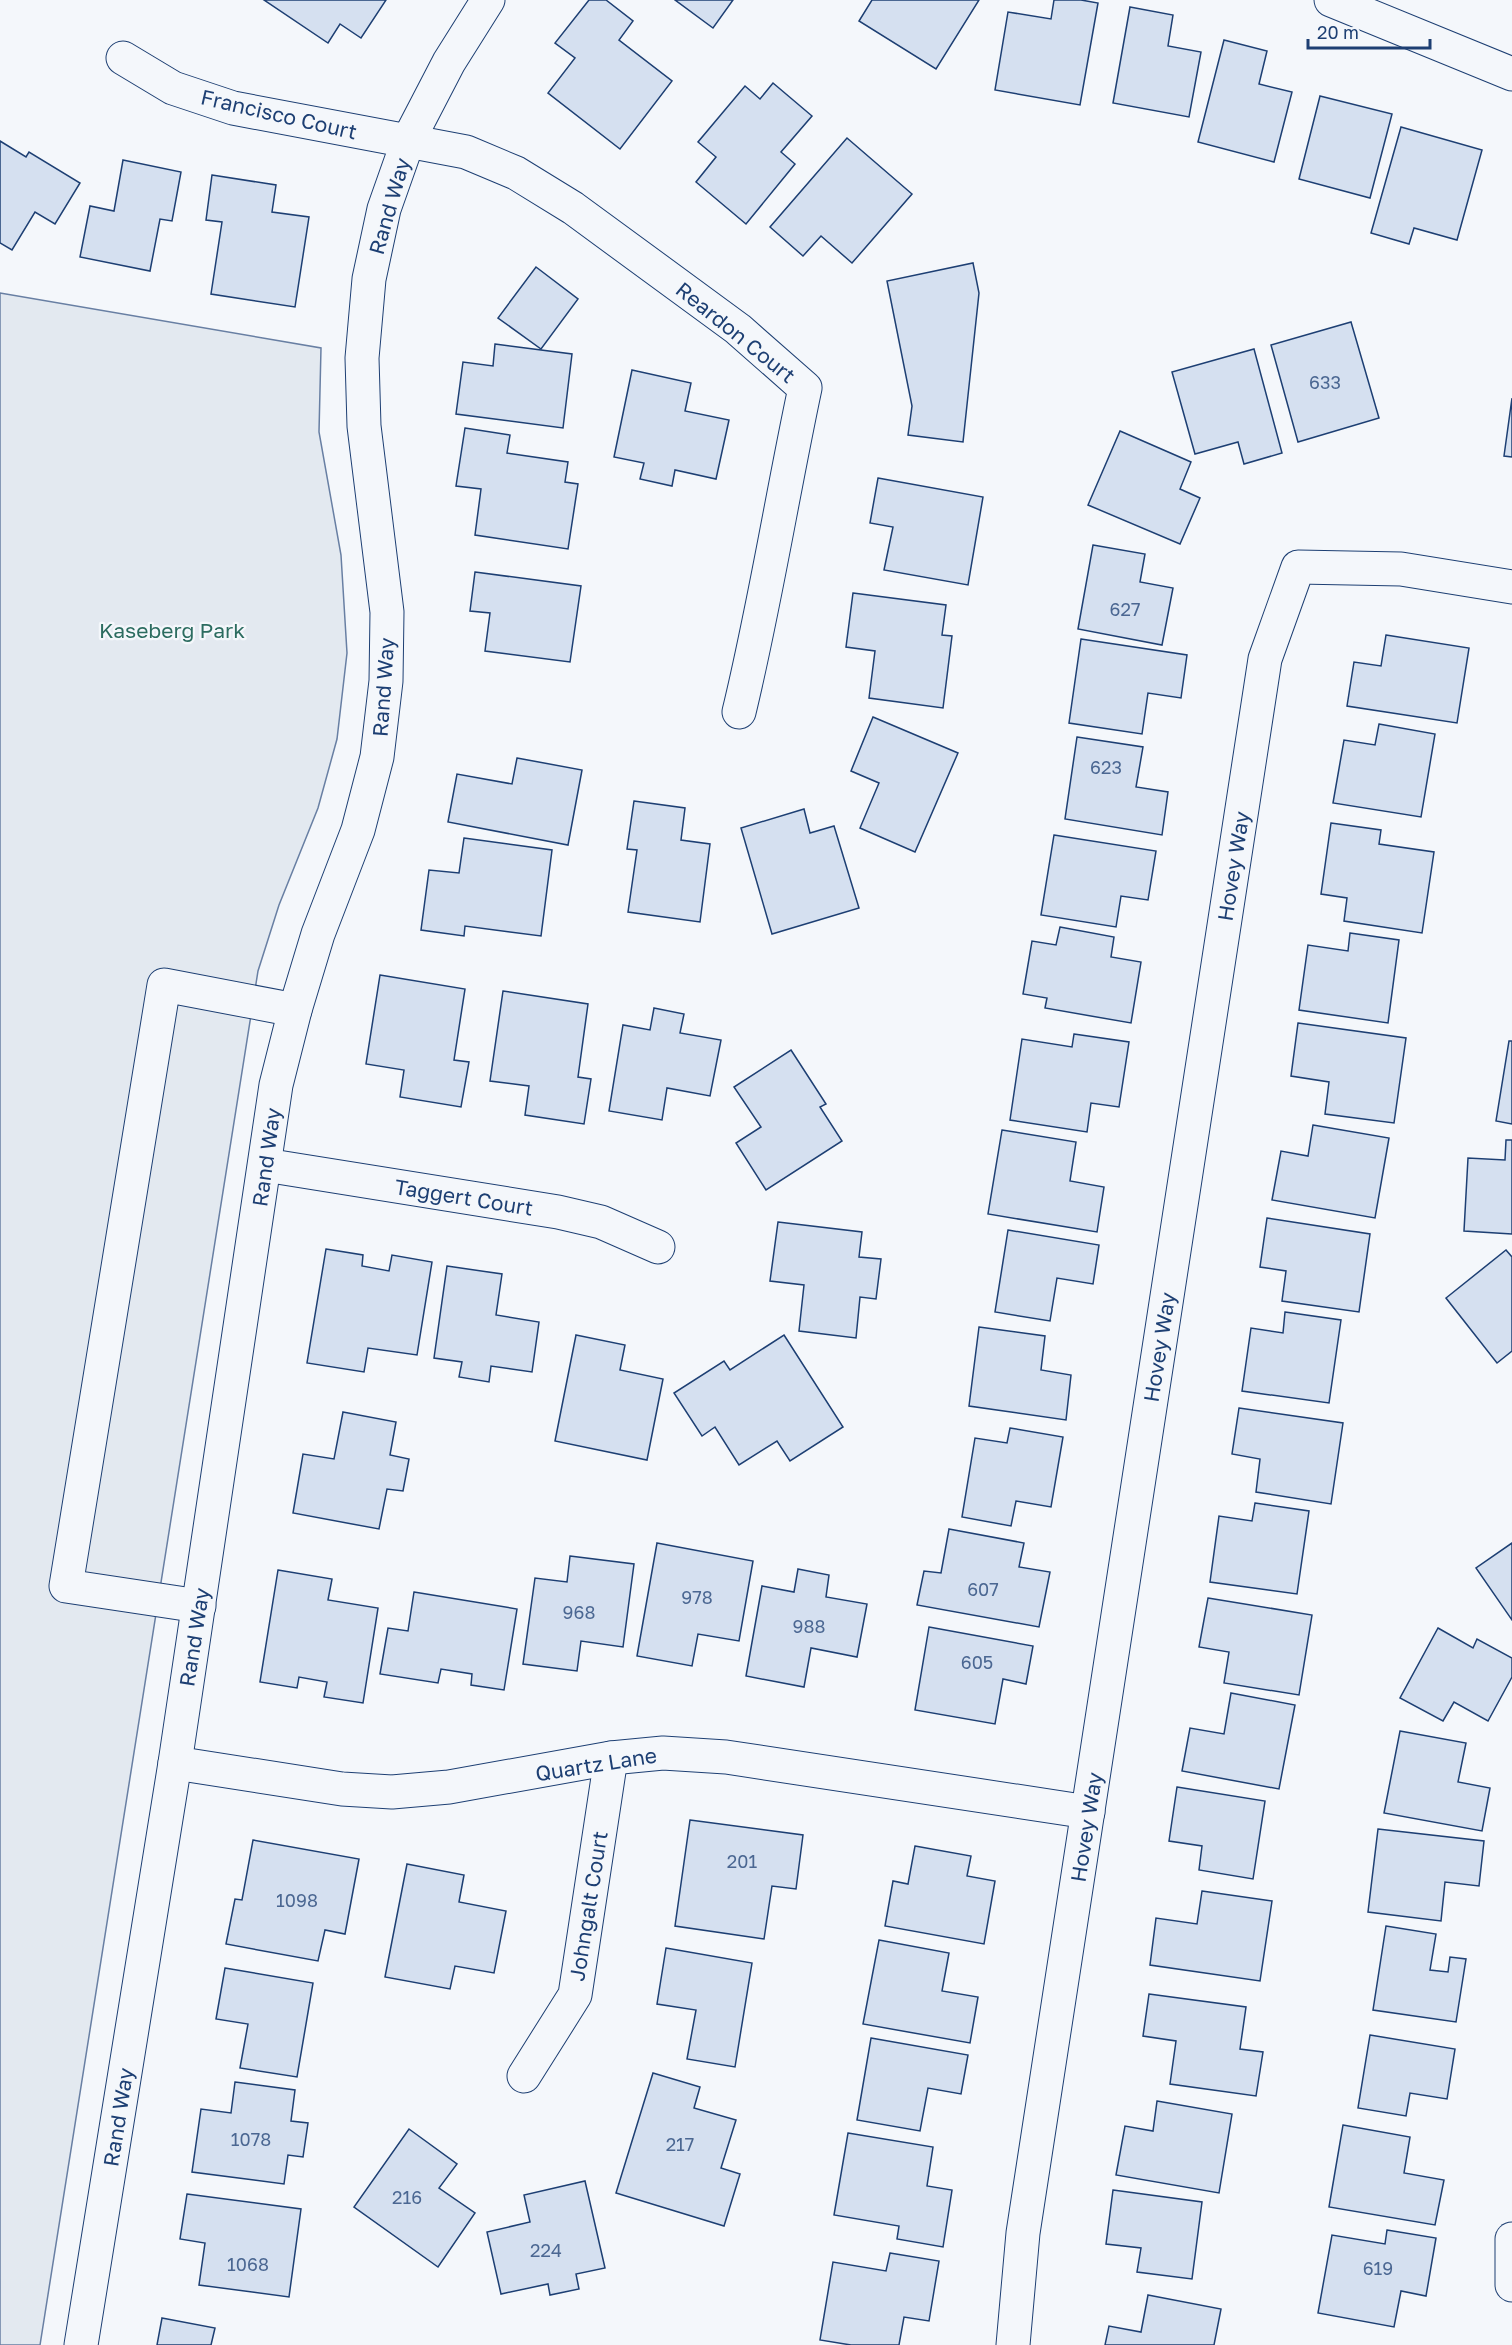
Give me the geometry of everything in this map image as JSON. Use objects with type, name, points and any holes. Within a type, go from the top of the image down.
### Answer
[{"type":"street","name":"Rand Way","points":[[81,2345],[175,1763],[276,1085],[294,1010],[318,934],[358,830],[378,757],[386,681],[387,612],[364,426],[362,358],[369,279],[384,209],[408,141],[449,62],[488,0]]},
{"type":"street","points":[[1343,3],[1512,74]]},
{"type":"street","name":"Francisco Court","points":[[123,58],[172,88],[233,108],[408,141]]},
{"type":"street","name":"Reardon Court","points":[[408,141],[476,156],[516,173],[573,208],[738,329],[806,388],[786,478],[757,639],[739,712]]},
{"type":"street","name":"Hovey Way","points":[[1013,2345],[1023,2233],[1265,659],[1298,567],[1401,569],[1512,587]]},
{"type":"street","points":[[199,1606],[66,1586],[164,985],[294,1010]]},
{"type":"street","name":"Taggert Court","points":[[265,1165],[558,1212],[601,1222],[658,1247]]},
{"type":"street","name":"Quartz Lane","points":[[175,1763],[342,1789],[392,1792],[449,1787],[611,1758],[663,1753],[726,1757],[1088,1812]]},
{"type":"street","name":"Johngalt Court","points":[[524,2076],[575,1995],[611,1758]]},
{"type":"street","points":[[1512,2239],[1512,2285]]},
{"type":"green space","name":"Kaseberg Park","points":[[0,293],[321,348],[319,432],[341,555],[347,653],[337,739],[318,808],[279,905],[258,971],[40,2345],[0,2345]]},
{"type":"building","points":[[264,0],[386,0],[361,38],[340,24],[328,43]]},
{"type":"building","points":[[589,0],[606,0],[633,21],[619,40],[672,81],[620,149],[548,93],[575,58],[555,43]]},
{"type":"building","points":[[675,0],[733,0],[713,28]]},
{"type":"building","points":[[872,0],[979,0],[936,69],[859,21]]},
{"type":"building","points":[[1054,0],[1081,0],[1098,3],[1080,105],[995,90],[1008,12],[1051,19]]},
{"type":"building","points":[[1130,7],[1173,15],[1168,46],[1201,52],[1189,117],[1113,103]]},
{"type":"building","points":[[1224,40],[1267,51],[1259,84],[1292,92],[1274,162],[1198,142]]},
{"type":"building","points":[[773,83],[812,116],[781,152],[795,164],[746,224],[696,182],[716,157],[698,142],[745,86],[760,99]]},
{"type":"building","points":[[1320,96],[1392,114],[1370,198],[1299,179]]},
{"type":"building","points":[[1401,127],[1482,150],[1457,240],[1414,228],[1409,244],[1371,233]]},
{"type":"building","points":[[847,138],[912,194],[852,263],[821,236],[803,256],[770,227]]},
{"type":"building","points":[[0,141],[26,157],[29,152],[80,183],[55,224],[35,212],[12,250],[0,243]]},
{"type":"building","points":[[123,160],[181,172],[172,221],[160,219],[150,271],[80,257],[90,206],[114,211]]},
{"type":"building","points":[[212,175],[276,185],[272,212],[309,217],[295,307],[211,294],[222,222],[206,220]]},
{"type":"building","points":[[973,263],[979,293],[963,442],[908,435],[912,406],[887,281]]},
{"type":"building","points":[[536,267],[578,299],[541,349],[498,318]]},
{"type":"building","points":[[1351,322],[1379,418],[1298,442],[1271,345]]},
{"type":"building","points":[[495,344],[572,354],[563,428],[456,414],[463,362],[493,366]]},
{"type":"building","points":[[1254,349],[1282,453],[1244,464],[1238,442],[1195,454],[1172,372]]},
{"type":"building","points":[[632,370],[691,383],[685,411],[729,420],[716,479],[675,470],[672,486],[640,479],[644,463],[614,457]]},
{"type":"building","points":[[1512,398],[1512,457],[1504,456]]},
{"type":"building","points":[[465,428],[510,435],[507,453],[568,462],[565,482],[578,484],[568,549],[475,535],[481,489],[456,486]]},
{"type":"building","points":[[1120,431],[1191,462],[1180,489],[1200,498],[1180,544],[1088,505]]},
{"type":"building","points":[[878,478],[983,497],[968,585],[884,570],[893,527],[870,523]]},
{"type":"building","points":[[1093,545],[1145,554],[1140,582],[1173,588],[1162,645],[1078,629]]},
{"type":"building","points":[[475,572],[581,586],[570,662],[485,651],[490,613],[470,611]]},
{"type":"building","points":[[853,593],[946,605],[942,635],[952,636],[943,708],[869,698],[875,651],[846,647]]},
{"type":"building","points":[[1386,635],[1469,648],[1457,723],[1347,706],[1354,662],[1381,666]]},
{"type":"building","points":[[1081,639],[1187,655],[1181,698],[1148,693],[1142,734],[1069,723]]},
{"type":"building","points":[[873,717],[958,753],[915,852],[860,828],[879,783],[851,771]]},
{"type":"building","points":[[1379,724],[1435,734],[1421,817],[1333,803],[1344,740],[1375,745]]},
{"type":"building","points":[[1077,737],[1143,747],[1136,787],[1168,792],[1162,835],[1065,819]]},
{"type":"building","points":[[517,758],[582,770],[568,845],[448,822],[457,774],[512,784]]},
{"type":"building","points":[[634,801],[685,808],[681,840],[710,844],[700,922],[628,912],[637,850],[627,849]]},
{"type":"building","points":[[804,809],[810,833],[834,826],[859,908],[772,934],[741,828]]},
{"type":"building","points":[[1331,823],[1381,830],[1379,844],[1434,852],[1422,933],[1344,921],[1347,898],[1321,894]]},
{"type":"building","points":[[1054,835],[1156,851],[1148,900],[1121,896],[1116,927],[1041,915]]},
{"type":"building","points":[[464,838],[552,850],[541,936],[465,926],[464,936],[421,930],[429,870],[459,873]]},
{"type":"building","points":[[1060,927],[1114,937],[1111,957],[1141,962],[1131,1023],[1045,1008],[1047,998],[1023,994],[1032,941],[1056,945]]},
{"type":"building","points":[[1350,933],[1399,940],[1388,1023],[1299,1010],[1308,945],[1348,951]]},
{"type":"building","points":[[380,975],[465,989],[454,1060],[469,1062],[461,1107],[400,1097],[404,1070],[366,1064]]},
{"type":"building","points":[[503,991],[588,1004],[578,1077],[591,1079],[584,1124],[525,1115],[529,1086],[490,1081]]},
{"type":"building","points":[[654,1008],[684,1014],[680,1033],[721,1040],[710,1096],[667,1088],[662,1120],[609,1111],[623,1025],[650,1030]]},
{"type":"building","points":[[1298,1023],[1406,1038],[1394,1123],[1325,1114],[1329,1082],[1291,1076]]},
{"type":"building","points":[[1074,1034],[1129,1042],[1119,1107],[1091,1103],[1087,1132],[1010,1120],[1022,1039],[1072,1047]]},
{"type":"building","points":[[1509,1041],[1512,1041],[1512,1124],[1496,1121]]},
{"type":"building","points":[[791,1050],[826,1104],[820,1107],[842,1141],[766,1190],[736,1143],[761,1127],[734,1087]]},
{"type":"building","points":[[1313,1125],[1389,1138],[1375,1218],[1272,1200],[1281,1151],[1308,1156]]},
{"type":"building","points":[[1002,1130],[1076,1142],[1070,1181],[1104,1187],[1097,1232],[988,1214]]},
{"type":"building","points":[[1506,1140],[1512,1140],[1512,1234],[1464,1231],[1468,1158],[1505,1160]]},
{"type":"building","points":[[1267,1218],[1370,1234],[1359,1312],[1282,1301],[1286,1271],[1260,1267]]},
{"type":"building","points":[[778,1222],[862,1232],[859,1257],[881,1259],[876,1299],[860,1297],[856,1338],[799,1331],[804,1285],[770,1281]]},
{"type":"building","points":[[1008,1230],[1099,1245],[1093,1284],[1057,1278],[1050,1321],[995,1312]]},
{"type":"building","points":[[326,1249],[363,1255],[362,1266],[389,1271],[392,1255],[432,1262],[417,1355],[368,1348],[364,1372],[307,1363]]},
{"type":"building","points":[[1506,1250],[1512,1257],[1512,1351],[1497,1363],[1446,1298]]},
{"type":"building","points":[[447,1266],[502,1274],[496,1315],[539,1322],[532,1372],[491,1366],[489,1382],[459,1377],[462,1362],[434,1358]]},
{"type":"building","points":[[1285,1312],[1341,1320],[1329,1403],[1242,1391],[1251,1328],[1283,1333]]},
{"type":"building","points":[[979,1327],[1045,1336],[1041,1370],[1071,1375],[1066,1420],[969,1406]]},
{"type":"building","points":[[576,1335],[625,1345],[620,1370],[663,1379],[647,1460],[555,1441]]},
{"type":"building","points":[[784,1335],[843,1427],[790,1461],[777,1441],[739,1465],[715,1427],[702,1436],[674,1393],[724,1361],[730,1370]]},
{"type":"building","points":[[1239,1408],[1343,1423],[1331,1504],[1256,1492],[1260,1459],[1232,1454]]},
{"type":"building","points":[[343,1412],[396,1422],[390,1455],[409,1459],[403,1491],[387,1489],[379,1529],[293,1513],[303,1454],[334,1459]]},
{"type":"building","points":[[1010,1428],[1063,1437],[1051,1507],[1016,1501],[1011,1526],[962,1517],[975,1438],[1007,1443]]},
{"type":"building","points":[[1255,1503],[1309,1511],[1297,1594],[1210,1582],[1219,1516],[1252,1521]]},
{"type":"building","points":[[949,1529],[1024,1543],[1019,1567],[1050,1572],[1039,1627],[917,1605],[924,1571],[941,1573]]},
{"type":"building","points":[[657,1543],[753,1561],[739,1641],[698,1634],[692,1666],[637,1656]]},
{"type":"building","points":[[1512,1543],[1512,1620],[1476,1568]]},
{"type":"building","points":[[570,1556],[634,1564],[623,1647],[581,1641],[577,1671],[523,1664],[535,1578],[567,1582]]},
{"type":"building","points":[[798,1569],[829,1575],[826,1597],[867,1604],[857,1657],[811,1648],[804,1687],[746,1676],[762,1586],[794,1592]]},
{"type":"building","points":[[278,1570],[332,1579],[328,1600],[378,1608],[363,1703],[324,1697],[327,1682],[299,1677],[297,1688],[260,1682]]},
{"type":"building","points":[[414,1592],[517,1609],[504,1690],[471,1685],[472,1674],[441,1669],[438,1683],[380,1674],[388,1628],[408,1631]]},
{"type":"building","points":[[1208,1598],[1312,1615],[1299,1695],[1224,1683],[1229,1652],[1199,1647]]},
{"type":"building","points":[[929,1627],[1033,1646],[1026,1684],[1003,1679],[995,1724],[915,1710]]},
{"type":"building","points":[[1438,1628],[1473,1648],[1477,1639],[1512,1658],[1512,1677],[1488,1721],[1454,1702],[1443,1721],[1400,1698]]},
{"type":"building","points":[[1231,1693],[1295,1705],[1279,1789],[1182,1771],[1190,1728],[1224,1734]]},
{"type":"building","points":[[1400,1731],[1466,1743],[1458,1782],[1490,1788],[1482,1831],[1384,1813]]},
{"type":"building","points":[[1177,1787],[1265,1801],[1253,1879],[1199,1870],[1202,1846],[1169,1841]]},
{"type":"building","points":[[690,1820],[803,1835],[796,1889],[772,1886],[764,1939],[675,1926]]},
{"type":"building","points":[[1378,1829],[1484,1841],[1479,1886],[1445,1882],[1441,1921],[1368,1912]]},
{"type":"building","points":[[253,1840],[359,1859],[345,1934],[325,1930],[318,1961],[226,1944],[235,1899],[242,1900]]},
{"type":"building","points":[[915,1846],[971,1856],[967,1876],[995,1881],[984,1944],[885,1926],[893,1881],[908,1884]]},
{"type":"building","points":[[407,1864],[464,1875],[459,1902],[506,1911],[494,1973],[455,1966],[450,1989],[385,1977]]},
{"type":"building","points":[[1202,1891],[1272,1901],[1260,1981],[1150,1965],[1156,1918],[1197,1924]]},
{"type":"building","points":[[1386,1926],[1436,1934],[1430,1970],[1448,1972],[1450,1957],[1466,1959],[1456,2022],[1373,2010]]},
{"type":"building","points":[[879,1940],[949,1953],[942,1991],[978,1997],[970,2043],[863,2024]]},
{"type":"building","points":[[666,1948],[752,1963],[735,2067],[687,2059],[696,2010],[657,2004]]},
{"type":"building","points":[[225,1968],[313,1983],[297,2077],[240,2068],[248,2024],[216,2019]]},
{"type":"building","points":[[1149,1994],[1246,2007],[1240,2049],[1263,2052],[1256,2096],[1170,2084],[1176,2041],[1143,2036]]},
{"type":"building","points":[[1370,2035],[1455,2049],[1447,2099],[1410,2093],[1406,2116],[1358,2108]]},
{"type":"building","points":[[871,2038],[968,2055],[961,2094],[928,2088],[920,2131],[857,2120]]},
{"type":"building","points":[[653,2073],[700,2087],[694,2108],[736,2120],[721,2168],[740,2174],[724,2226],[616,2193]]},
{"type":"building","points":[[235,2082],[295,2090],[291,2121],[308,2123],[303,2157],[288,2155],[284,2184],[192,2172],[201,2109],[231,2113]]},
{"type":"building","points":[[1157,2101],[1232,2114],[1219,2193],[1116,2175],[1125,2126],[1153,2131]]},
{"type":"building","points":[[1343,2125],[1410,2137],[1404,2173],[1444,2180],[1435,2225],[1329,2207]]},
{"type":"building","points":[[409,2129],[457,2164],[439,2188],[475,2213],[438,2267],[354,2207]]},
{"type":"building","points":[[848,2133],[933,2147],[927,2186],[952,2190],[943,2247],[897,2239],[899,2226],[834,2215]]},
{"type":"building","points":[[585,2181],[605,2268],[576,2274],[579,2289],[550,2295],[548,2284],[501,2294],[487,2232],[530,2222],[524,2195]]},
{"type":"building","points":[[1113,2190],[1202,2202],[1192,2279],[1137,2272],[1141,2248],[1106,2244]]},
{"type":"building","points":[[187,2194],[301,2209],[289,2297],[199,2285],[205,2243],[180,2239]]},
{"type":"building","points":[[1387,2230],[1436,2238],[1426,2296],[1401,2291],[1394,2327],[1318,2313],[1332,2235],[1385,2244]]},
{"type":"building","points":[[890,2253],[939,2261],[929,2321],[904,2317],[899,2345],[851,2345],[820,2340],[833,2262],[886,2271]]},
{"type":"building","points":[[1148,2295],[1221,2309],[1214,2345],[1105,2345],[1109,2326],[1141,2332]]},
{"type":"building","points":[[162,2318],[215,2328],[211,2345],[157,2345]]}]
